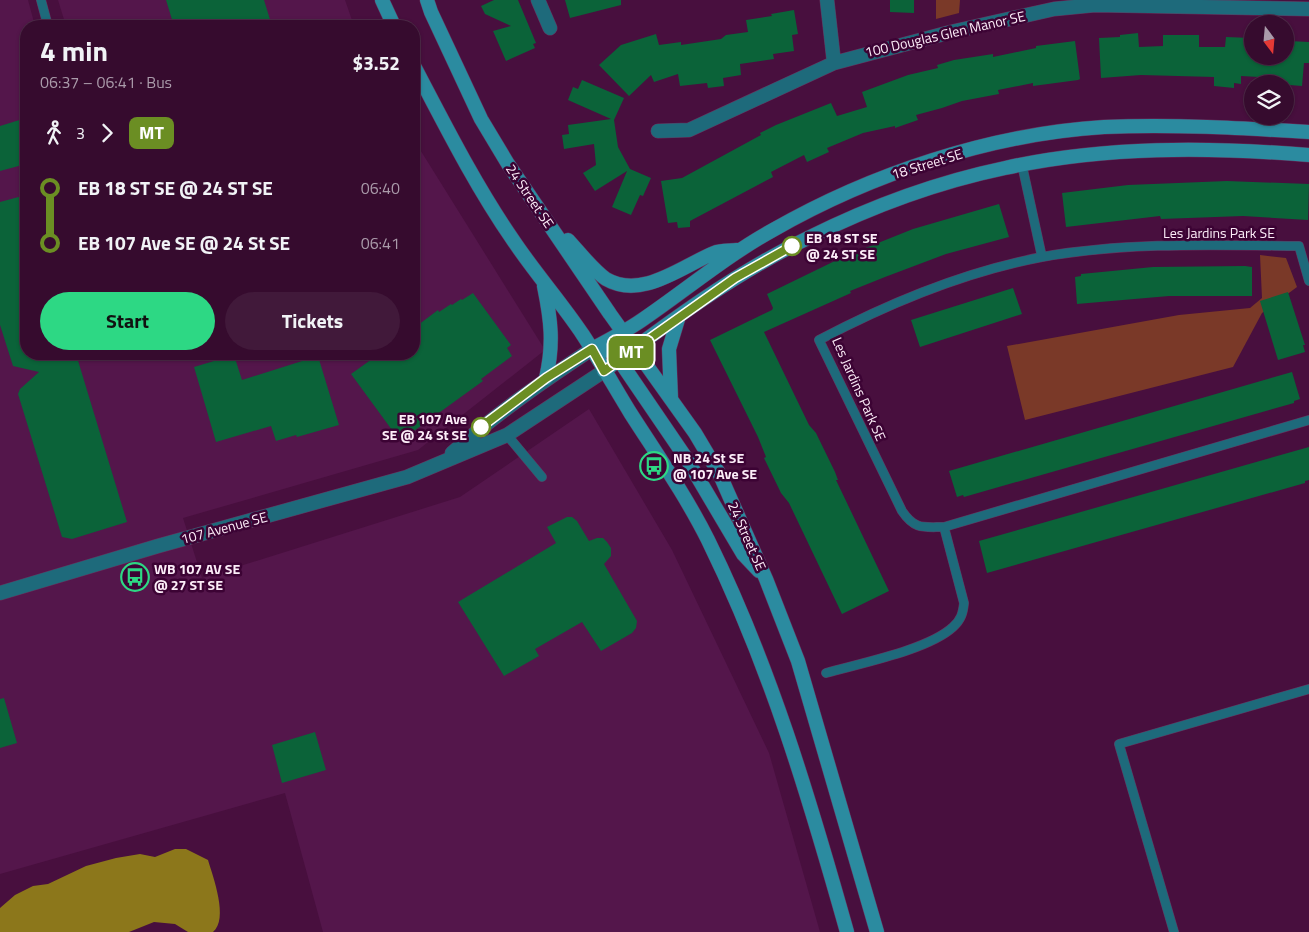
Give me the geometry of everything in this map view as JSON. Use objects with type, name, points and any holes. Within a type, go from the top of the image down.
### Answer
[{"type":"main road","points":[[382,0],[391,20]]},
{"type":"main road","name":"24 Street SE","points":[[427,0],[481,120],[508,164],[622,332],[695,433],[720,476],[766,579],[798,661],[877,932]]},
{"type":"main road","points":[[420,78],[465,164],[513,241],[592,349],[689,506],[707,539],[748,629],[779,707],[819,834],[847,932]]},
{"type":"main road","name":"18 Street SE","points":[[592,349],[641,321],[738,250],[830,200],[879,179],[938,160],[1016,138],[1102,128],[1171,126],[1309,132]]},
{"type":"main road","name":"18 Street SE","points":[[604,371],[735,278],[806,238],[850,218],[943,184],[1022,164],[1082,156],[1171,150],[1309,155]]},
{"type":"main road","points":[[542,214],[605,278],[619,284],[632,286],[658,280],[717,252],[738,250]]},
{"type":"main road","points":[[542,280],[551,321],[552,347],[546,378]]},
{"type":"main road","points":[[671,398],[669,349],[680,316]]},
{"type":"main road","points":[[592,349],[612,350],[619,359],[688,461],[744,554],[766,579]]},
{"type":"street","points":[[538,0],[550,28]]},
{"type":"street","points":[[827,0],[834,63]]},
{"type":"street","name":"100 Douglas Glen Manor SE","points":[[658,131],[689,130],[834,63],[1055,4],[1308,6]]},
{"type":"street","name":"107 Avenue SE","points":[[446,459],[482,426],[546,378],[592,349]]},
{"type":"street","name":"107 Avenue SE","points":[[0,593],[158,546],[407,477],[507,435],[604,371]]},
{"type":"lane","points":[[40,0],[46,20]]},
{"type":"lane","points":[[1022,164],[1042,257]]},
{"type":"lane","name":"Les Jardins Park SE","points":[[1309,281],[1299,246],[1189,245],[1100,250],[1042,257],[990,270],[914,294],[819,340],[902,511],[909,522],[920,527],[944,527],[1309,420]]},
{"type":"lane","points":[[507,435],[542,477]]},
{"type":"lane","points":[[826,672],[930,642],[955,626],[962,615],[964,603],[944,527]]},
{"type":"lane","points":[[1174,932],[1119,744],[1309,689]]},
{"type":"shaded area","points":[[0,0],[28,0],[33,20],[20,20],[20,360],[420,360],[420,150],[545,350],[418,450],[183,518],[202,578],[460,497],[589,409],[672,550],[769,753],[820,932],[323,932],[285,793],[0,874]]},
{"type":"shaded area","points":[[58,0],[345,0],[352,20],[64,20]]},
{"type":"shaded area","points":[[936,0],[960,0],[959,13],[936,19]]},
{"type":"shaded area","points":[[1260,255],[1286,258],[1297,287],[1262,313],[1233,367],[1025,420],[1007,346],[1179,315],[1250,308],[1262,298]]},
{"type":"shaded area","points":[[175,849],[186,849],[208,860],[220,908],[218,926],[213,932],[188,932],[175,924],[154,922],[129,932],[0,932],[0,908],[15,895],[33,886],[48,884],[86,866],[116,858],[140,854],[155,857]]},
{"type":"building","points":[[166,0],[264,0],[270,20],[172,20]]},
{"type":"building","points":[[494,0],[518,0],[536,43],[533,44],[535,48],[506,61],[493,31],[511,26],[485,14],[481,6]]},
{"type":"building","points":[[565,0],[621,0],[621,5],[570,18]]},
{"type":"building","points":[[890,0],[914,0],[914,13],[890,12]]},
{"type":"building","points":[[794,10],[798,34],[792,35],[794,51],[773,54],[774,59],[740,64],[741,75],[723,78],[724,86],[708,88],[707,83],[680,86],[678,74],[654,82],[651,75],[629,96],[599,65],[621,45],[656,34],[659,45],[681,42],[681,45],[721,39],[726,35],[748,32],[746,20]]},
{"type":"building","points":[[1138,33],[1139,47],[1163,46],[1163,35],[1199,35],[1199,47],[1225,47],[1226,37],[1244,38],[1244,65],[1294,65],[1294,41],[1309,42],[1309,63],[1304,63],[1302,86],[1294,85],[1294,75],[1244,75],[1241,76],[1241,84],[1234,83],[1234,88],[1214,86],[1214,77],[1141,75],[1101,78],[1099,38],[1120,37],[1120,35]]},
{"type":"building","points":[[1075,41],[1080,79],[1078,80],[1033,86],[1033,83],[998,90],[999,94],[962,101],[916,115],[918,120],[895,128],[895,126],[863,133],[827,148],[829,152],[807,162],[804,155],[771,172],[773,177],[690,221],[690,227],[678,228],[677,222],[668,223],[661,181],[682,178],[776,125],[831,103],[837,116],[867,107],[862,92],[908,75],[938,68],[937,65],[954,60],[993,54],[993,57],[1036,48],[1036,46]]},
{"type":"building","points":[[582,80],[624,98],[614,120],[618,147],[630,169],[651,178],[643,196],[640,195],[631,215],[612,207],[627,171],[595,191],[583,173],[596,165],[594,144],[564,149],[562,135],[569,134],[568,125],[611,119],[568,100],[573,87],[578,89]]},
{"type":"building","points":[[20,120],[20,166],[0,171],[0,126]]},
{"type":"building","points":[[1227,181],[1309,184],[1308,220],[1243,216],[1161,219],[1160,216],[1066,227],[1062,193],[1128,185]]},
{"type":"building","points":[[20,197],[20,360],[78,360],[127,522],[72,539],[62,537],[18,394],[20,389],[39,372],[13,366],[0,325],[0,202]]},
{"type":"building","points":[[999,204],[1009,237],[946,254],[885,277],[850,291],[851,293],[764,332],[809,425],[816,433],[835,472],[838,480],[836,480],[889,591],[842,614],[789,503],[781,493],[764,458],[766,457],[758,437],[710,340],[772,310],[773,308],[767,294],[843,257],[913,229]]},
{"type":"building","points":[[1153,267],[1252,267],[1252,296],[1169,296],[1077,304],[1075,277],[1081,276],[1081,274]]},
{"type":"building","points":[[1013,288],[1022,314],[920,347],[911,320]]},
{"type":"building","points":[[1288,292],[1305,345],[1303,345],[1305,352],[1278,360],[1260,301]]},
{"type":"building","points":[[473,293],[511,345],[507,348],[512,356],[481,379],[483,381],[400,441],[351,374],[371,360],[420,360],[420,324],[438,310],[439,312],[451,304]]},
{"type":"building","points":[[217,360],[236,360],[242,380],[305,360],[319,360],[339,425],[276,441],[271,426],[216,442],[194,367]]},
{"type":"building","points":[[1292,372],[1300,399],[1294,401],[1294,403],[964,497],[963,495],[957,497],[949,471]]},
{"type":"building","points":[[1309,447],[1309,480],[1305,481],[1305,483],[987,573],[979,541]]},
{"type":"building","points":[[567,517],[572,517],[577,521],[589,541],[603,538],[611,548],[611,556],[604,564],[637,621],[636,628],[632,633],[601,651],[582,622],[535,649],[539,656],[504,676],[458,602],[556,543],[547,527]]},
{"type":"building","points":[[4,698],[17,743],[0,748],[0,699]]},
{"type":"building","points":[[315,732],[326,770],[282,783],[272,745]]},
{"type":"bus line","name":"MT","points":[[481,427],[546,378],[592,349],[604,371],[735,278],[792,246]]},
{"type":"place","name":"EB 18 ST SE @ 24 ST SE","points":[[792,246]]},
{"type":"place","name":"EB 107 Ave SE @ 24 St SE","points":[[481,427]]},
{"type":"place","name":"NB 24 St SE @ 107 Ave SE","points":[[654,466]]},
{"type":"place","name":"WB 107 AV SE @ 27 ST SE","points":[[135,577]]}]
